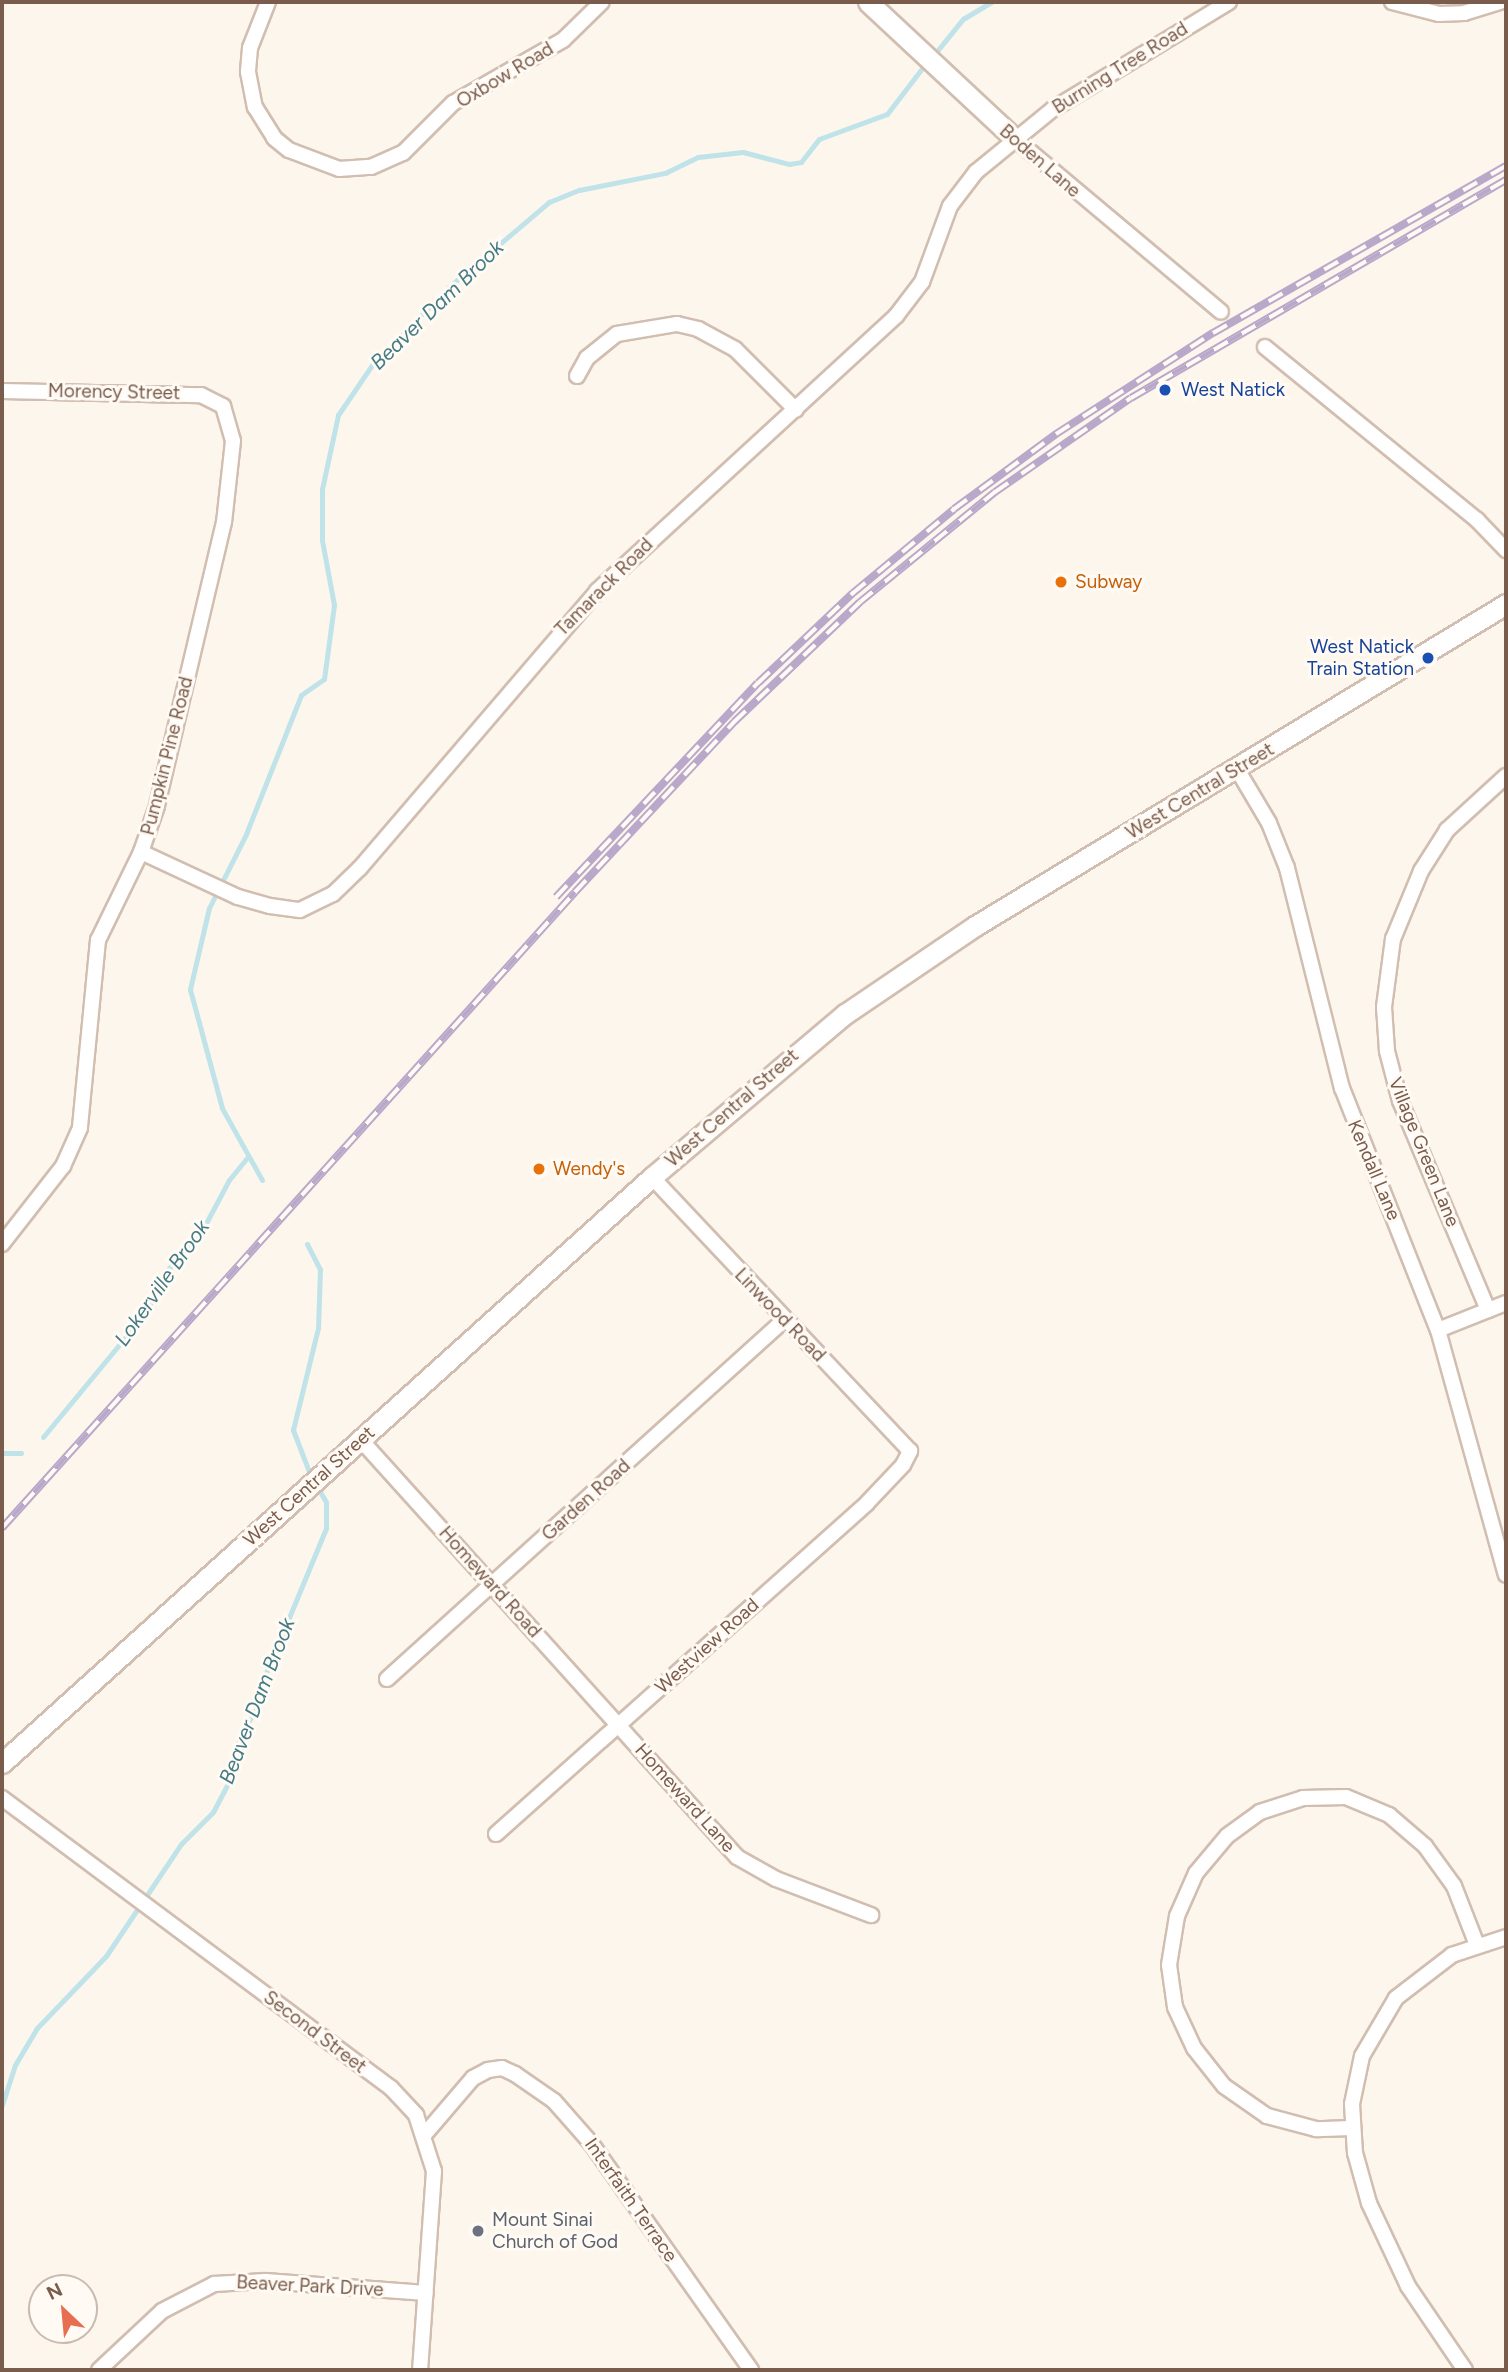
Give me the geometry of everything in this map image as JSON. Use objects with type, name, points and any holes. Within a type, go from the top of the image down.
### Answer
[{"type":"main road","name":"Boden Lane","points":[[868,2],[936,70],[1014,138]]},
{"type":"main road","name":"West Central Street","points":[[2,1763],[652,1177],[778,1068],[899,975],[1506,604]]},
{"type":"street","name":"Oxbow Road","points":[[268,2],[250,48],[248,72],[255,107],[274,138],[289,150],[339,169],[372,167],[403,153],[453,103],[563,40],[602,2]]},
{"type":"street","name":"Burning Tree Road","points":[[1014,138],[1053,108],[1229,2]]},
{"type":"street","points":[[1392,2],[1439,14],[1464,13],[1500,2]]},
{"type":"street","name":"Boden Lane","points":[[1014,138],[1221,312]]},
{"type":"street","name":"Tamarack Road","points":[[141,852],[238,897],[300,910],[347,882],[582,606],[796,410],[910,300],[931,262],[950,206],[976,172],[1014,138]]},
{"type":"street","points":[[577,376],[587,358],[617,334],[677,324],[708,333],[736,349],[796,410]]},
{"type":"street","points":[[1265,347],[1477,520],[1506,550]]},
{"type":"street","name":"Morency Street","points":[[2,391],[187,393],[223,406]]},
{"type":"street","name":"Pumpkin Pine Road","points":[[2,1244],[74,1147],[84,1107],[97,940],[141,852],[157,806],[228,499],[233,441],[223,406]]},
{"type":"street","name":"Kendall Lane","points":[[1237,769],[1269,823],[1287,868],[1342,1088],[1438,1330],[1506,1576]]},
{"type":"street","name":"Village Green Lane","points":[[1489,1310],[1400,1101],[1387,1051],[1384,1007],[1393,939],[1421,871],[1447,830],[1506,776]]},
{"type":"street","name":"Linwood Road","points":[[652,1177],[784,1320],[911,1451]]},
{"type":"street","points":[[1438,1330],[1506,1303]]},
{"type":"street","name":"Garden Road","points":[[387,1679],[784,1320]]},
{"type":"street","name":"Homeward Road","points":[[360,1439],[620,1725]]},
{"type":"street","name":"Westview Road","points":[[496,1834],[867,1503],[903,1465],[911,1451]]},
{"type":"street","name":"Homeward Lane","points":[[620,1725],[737,1857],[776,1879],[871,1915]]},
{"type":"street","points":[[1351,2128],[1316,2129],[1267,2116],[1224,2086],[1194,2048],[1175,2007],[1169,1965],[1177,1916],[1196,1873],[1227,1836],[1260,1812],[1303,1798],[1346,1797],[1389,1815],[1425,1846],[1454,1886],[1478,1945]]},
{"type":"street","name":"Second Street","points":[[2,1798],[391,2088],[416,2115],[425,2134],[434,2171],[420,2370]]},
{"type":"street","points":[[1465,2370],[1393,2258],[1369,2203],[1351,2128],[1362,2056],[1382,2017],[1420,1976],[1478,1945],[1506,1937]]},
{"type":"street","name":"Interfaith Terrace","points":[[425,2134],[473,2078],[488,2070],[502,2068],[515,2074],[554,2101],[579,2127],[751,2370]]},
{"type":"street","name":"Beaver Park Drive","points":[[99,2370],[162,2311],[214,2284],[266,2281],[426,2293]]},
{"type":"waterway","name":"Beaver Dam Brook","points":[[933,56],[963,19],[991,2]]},
{"type":"waterway","name":"Beaver Dam Brook","points":[[262,1180],[222,1108],[190,989],[209,908],[246,834],[301,695],[324,679],[334,605],[322,540],[322,489],[338,415],[372,365],[450,286],[549,202],[579,190],[665,173],[698,157],[743,152],[789,164],[801,162],[819,139],[887,114],[926,63]]},
{"type":"waterway","name":"Lokerville Brook","points":[[43,1437],[146,1312],[165,1272],[196,1242],[229,1180],[247,1158]]},
{"type":"waterway","name":"Beaver Dam Brook","points":[[307,1244],[320,1269],[318,1328],[293,1430],[311,1477]]},
{"type":"waterway","name":"Lokerville Brook","points":[[2,1453],[21,1453]]},
{"type":"waterway","name":"Beaver Dam Brook","points":[[2,2105],[15,2065],[37,2028],[106,1956],[181,1844],[213,1812],[236,1768],[239,1737],[261,1701],[264,1678],[326,1528],[326,1502],[316,1485]]},
{"type":"railway","points":[[556,897],[758,683],[853,593],[954,509],[1056,434],[1213,333],[1506,166]]},
{"type":"railway","points":[[2,1528],[575,892],[734,722],[860,602],[995,492],[1131,398],[1506,180]]},
{"type":"place","name":"West Natick","points":[[1165,390]]},
{"type":"place","name":"Subway","points":[[1061,582]]},
{"type":"place","name":"West Natick Train Station","points":[[1428,658]]},
{"type":"place","name":"Wendy's","points":[[539,1169]]},
{"type":"place","name":"Mount Sinai Church of God","points":[[478,2231]]}]
